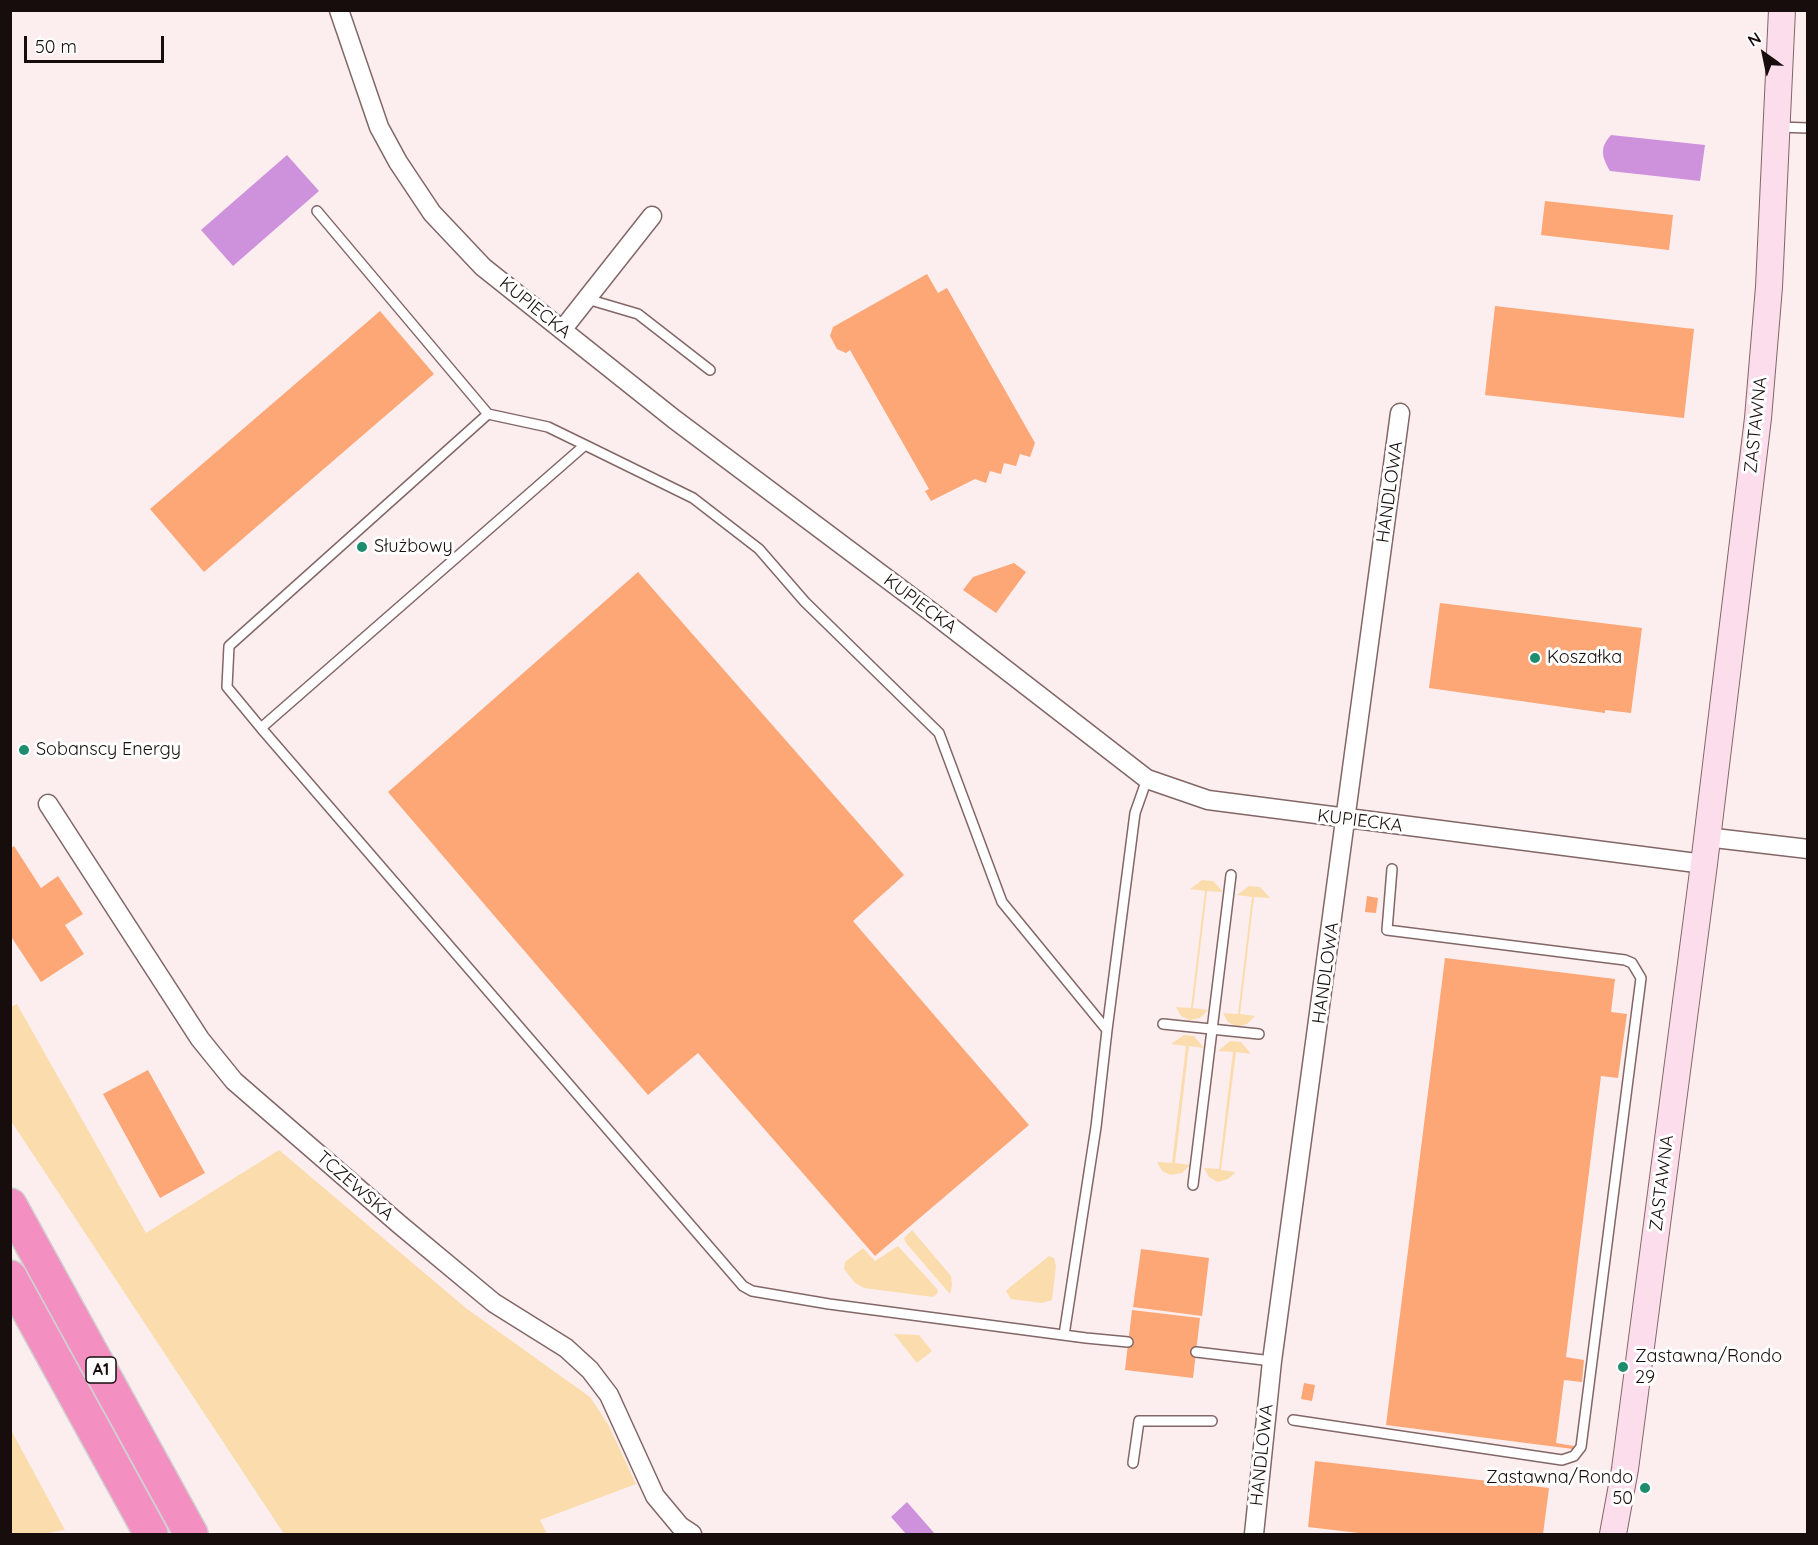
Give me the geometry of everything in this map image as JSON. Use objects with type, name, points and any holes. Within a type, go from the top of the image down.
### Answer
[{"type":"highway","name":"A1","points":[[10,1205],[191,1534]]},
{"type":"highway","name":"A1","points":[[10,1276],[152,1534]]},
{"type":"main road","name":"ZASTAWNA","points":[[1614,1533],[1625,1469],[1704,864],[1758,418],[1770,287],[1779,127],[1782,10]]},
{"type":"street","name":"KUPIECKA","points":[[339,10],[379,127],[398,162],[432,213],[483,267],[1146,779],[1208,800],[1704,864]]},
{"type":"street","points":[[562,330],[652,216]]},
{"type":"street","name":"HANDLOWA","points":[[1254,1534],[1272,1361],[1347,819],[1400,413]]},
{"type":"street","name":"TCZEWSKA","points":[[48,804],[200,1039],[234,1080],[399,1224],[486,1296],[566,1347],[590,1370],[609,1395],[656,1496],[681,1532]]},
{"type":"street","points":[[1706,837],[1808,849]]},
{"type":"lane","points":[[1779,127],[1808,128]]},
{"type":"lane","points":[[317,211],[488,414],[548,427],[693,498],[759,549],[805,602],[939,733],[1002,902],[1107,1030]]},
{"type":"lane","points":[[587,299],[638,314],[710,370]]},
{"type":"lane","points":[[488,414],[229,646],[227,687],[743,1286],[752,1291],[829,1304],[1128,1342]]},
{"type":"lane","points":[[261,728],[585,445]]},
{"type":"lane","points":[[1064,1335],[1096,1126],[1135,813],[1146,779]]},
{"type":"lane","points":[[1293,1420],[1563,1460],[1574,1456],[1581,1447],[1641,978],[1638,970],[1625,960],[1387,930],[1392,869]]},
{"type":"lane","points":[[1193,1185],[1214,1029],[1231,875]]},
{"type":"lane","points":[[1163,1024],[1259,1034]]},
{"type":"lane","points":[[1196,1352],[1272,1361]]},
{"type":"lane","points":[[1133,1463],[1139,1421],[1212,1421]]},
{"type":"shaded area","points":[[1611,135],[1705,145],[1700,181],[1610,171],[1605,161],[1603,148]]},
{"type":"shaded area","points":[[287,155],[319,191],[233,266],[201,230]]},
{"type":"shaded area","points":[[1202,880],[1213,881],[1223,892],[1207,891],[1193,1008],[1208,1010],[1200,1018],[1190,1020],[1181,1016],[1176,1007],[1191,1008],[1205,891],[1190,889]]},
{"type":"shaded area","points":[[1249,886],[1260,887],[1270,898],[1254,897],[1240,1014],[1255,1016],[1247,1024],[1237,1027],[1228,1022],[1223,1013],[1238,1014],[1252,897],[1237,895]]},
{"type":"shaded area","points":[[17,1004],[146,1233],[279,1150],[467,1309],[590,1397],[609,1426],[636,1484],[540,1520],[547,1534],[284,1534],[11,1121],[11,1007]]},
{"type":"shaded area","points":[[1184,1035],[1194,1036],[1204,1048],[1189,1046],[1175,1163],[1190,1165],[1182,1173],[1171,1175],[1162,1171],[1157,1162],[1172,1163],[1186,1046],[1171,1044]]},
{"type":"shaded area","points":[[1230,1041],[1241,1042],[1251,1054],[1236,1052],[1221,1170],[1236,1172],[1228,1179],[1218,1182],[1209,1177],[1204,1168],[1219,1169],[1233,1052],[1218,1051]]},
{"type":"shaded area","points":[[912,1230],[951,1276],[950,1294],[906,1243],[904,1238]]},
{"type":"shaded area","points":[[898,1246],[938,1290],[933,1297],[864,1288],[855,1283],[844,1269],[845,1262],[863,1248],[875,1261]]},
{"type":"shaded area","points":[[1049,1256],[1054,1258],[1056,1266],[1052,1300],[1042,1303],[1011,1299],[1006,1291]]},
{"type":"shaded area","points":[[894,1334],[919,1335],[932,1351],[917,1363]]},
{"type":"shaded area","points":[[10,1430],[65,1530],[42,1534],[11,1534]]},
{"type":"shaded area","points":[[907,1502],[935,1534],[906,1534],[891,1517]]},
{"type":"building","points":[[1545,201],[1673,215],[1669,250],[1541,235]]},
{"type":"building","points":[[927,274],[938,293],[947,288],[1035,443],[1030,457],[1020,454],[1016,466],[1004,463],[1001,474],[990,471],[986,483],[975,479],[931,501],[925,491],[929,489],[850,350],[846,353],[837,349],[830,336],[833,327]]},
{"type":"building","points":[[1495,306],[1694,329],[1684,418],[1485,395]]},
{"type":"building","points":[[380,311],[434,374],[204,572],[150,509]]},
{"type":"building","points":[[1014,563],[1026,572],[996,613],[963,590],[973,577]]},
{"type":"building","points":[[638,572],[904,875],[853,921],[1029,1125],[875,1256],[698,1053],[648,1095],[388,792]]},
{"type":"building","name":"Koszałka","points":[[1440,603],[1642,628],[1631,713],[1605,710],[1605,713],[1429,688]]},
{"type":"building","points":[[14,846],[41,888],[58,876],[83,914],[65,925],[84,954],[41,982],[10,935],[10,849]]},
{"type":"building","points":[[1367,896],[1378,898],[1376,913],[1365,912]]},
{"type":"building","points":[[1445,958],[1615,979],[1611,1012],[1627,1014],[1618,1078],[1601,1076],[1566,1357],[1584,1360],[1582,1382],[1564,1380],[1556,1443],[1574,1446],[1573,1449],[1386,1425]]},
{"type":"building","points":[[148,1070],[205,1173],[160,1198],[103,1094]]},
{"type":"building","points":[[1141,1249],[1209,1258],[1202,1316],[1133,1307]]},
{"type":"building","points":[[1132,1310],[1200,1318],[1193,1378],[1125,1370]]},
{"type":"building","points":[[1304,1383],[1315,1385],[1312,1401],[1301,1399]]},
{"type":"building","points":[[1315,1461],[1549,1488],[1543,1534],[1367,1534],[1308,1527]]},
{"type":"place","name":"Służbowy","points":[[362,547]]},
{"type":"place","name":"Koszałka","points":[[1535,658]]},
{"type":"place","name":"Sobanscy Energy","points":[[24,750]]},
{"type":"place","name":"Zastawna/Rondo 29","points":[[1623,1367]]},
{"type":"place","name":"Zastawna/Rondo 50","points":[[1645,1488]]}]
